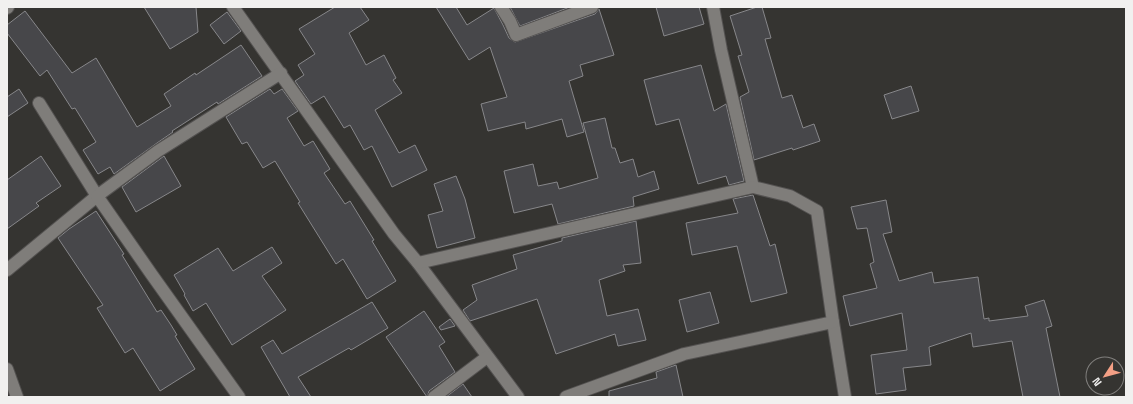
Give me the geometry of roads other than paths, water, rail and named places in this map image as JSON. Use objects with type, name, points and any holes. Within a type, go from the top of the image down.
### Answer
[{"type":"street","points":[[233,7],[394,234],[418,263],[518,397]]},
{"type":"street","points":[[501,7],[510,21],[516,35],[592,7]]},
{"type":"street","points":[[713,7],[753,187]]},
{"type":"street","points":[[7,270],[97,196],[158,151],[281,73]]},
{"type":"street","points":[[39,103],[97,196],[239,397]]},
{"type":"street","points":[[418,263],[753,187],[790,196],[817,211],[845,397]]},
{"type":"street","points":[[566,397],[684,354],[833,322]]},
{"type":"street","points":[[434,397],[487,357]]},
{"type":"street","points":[[7,369],[17,397]]}]
